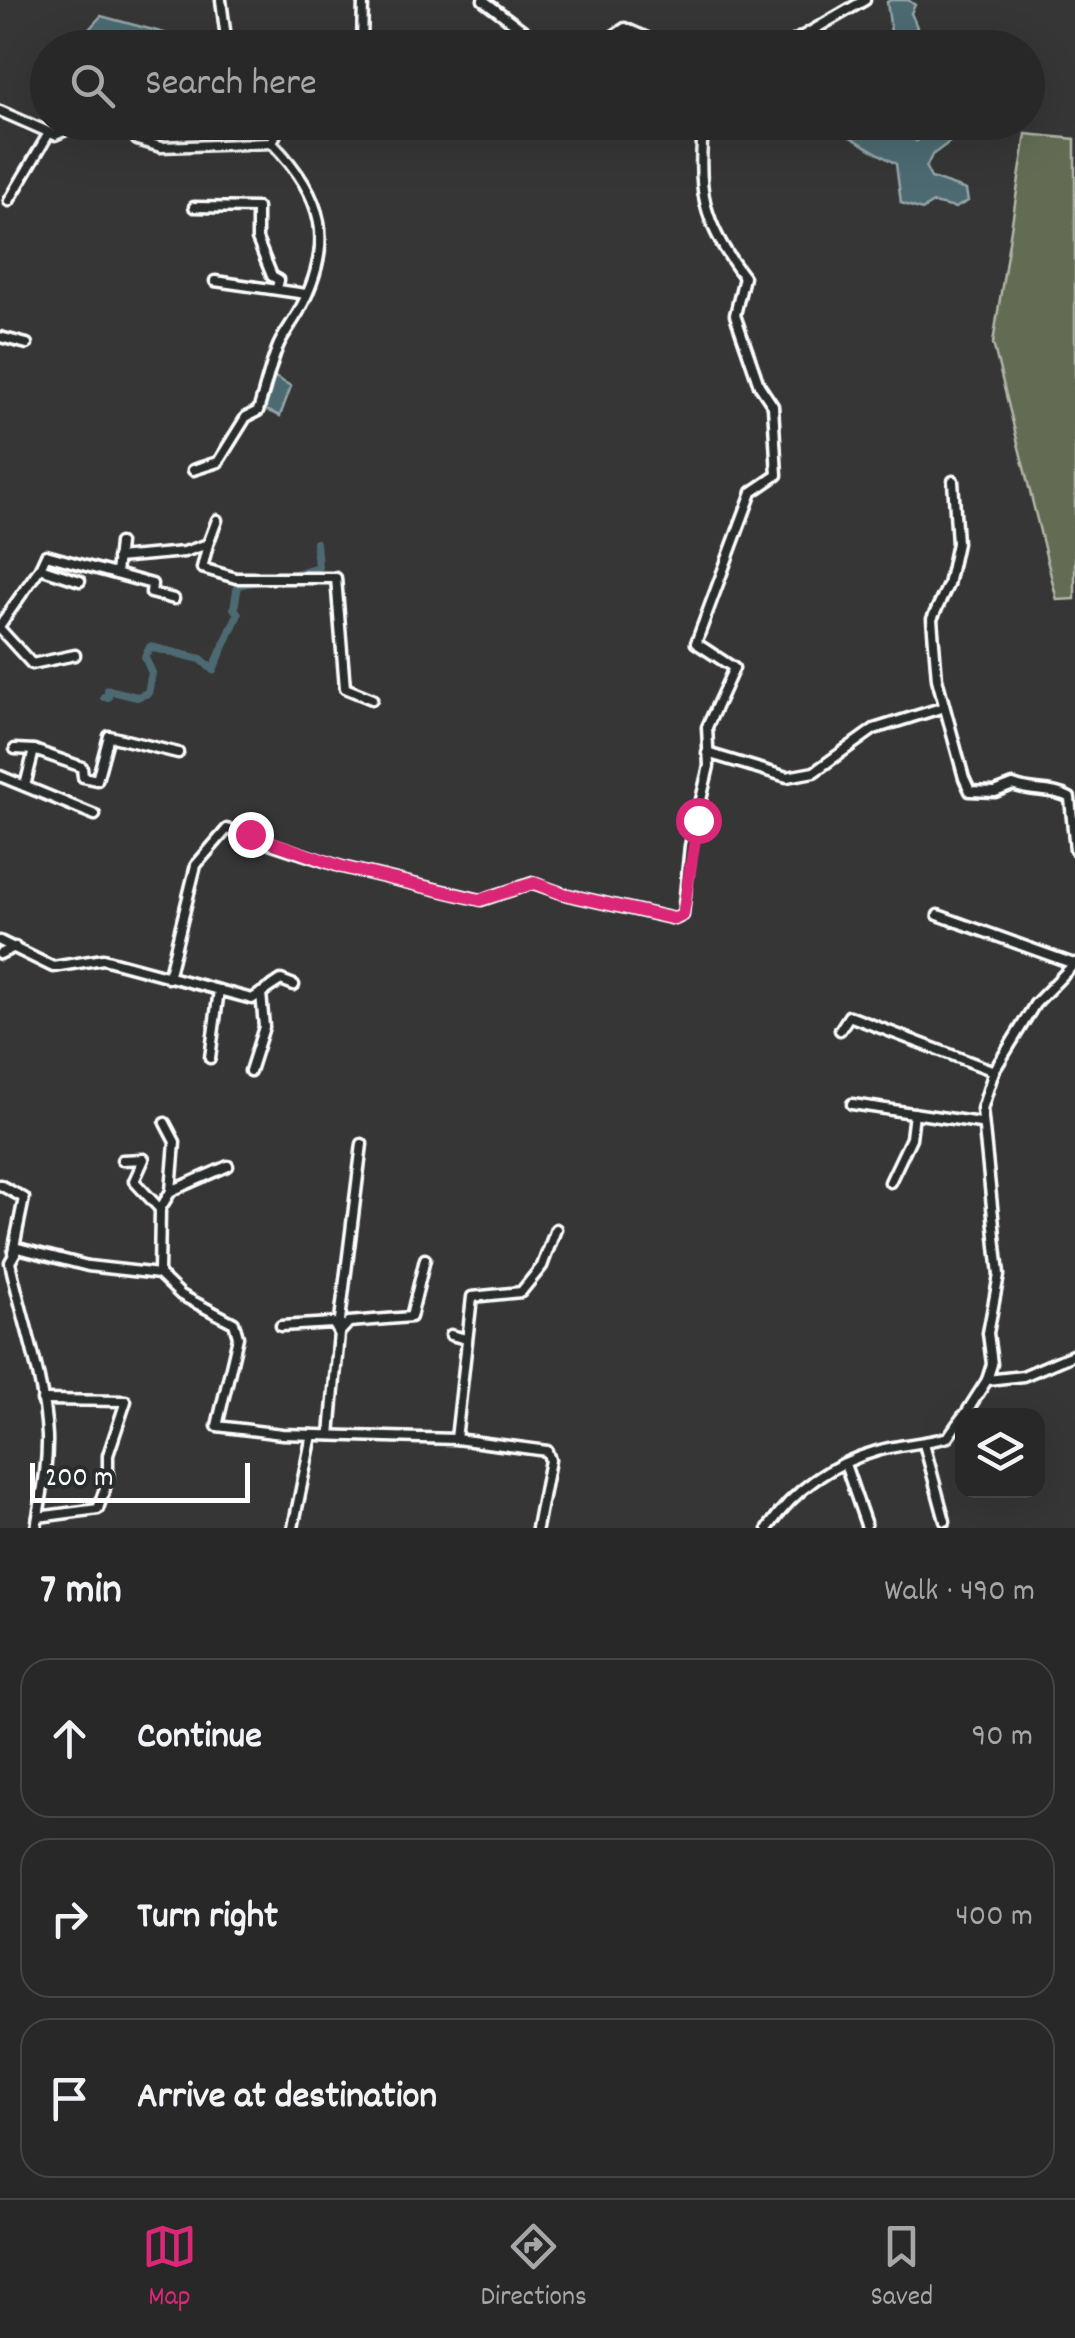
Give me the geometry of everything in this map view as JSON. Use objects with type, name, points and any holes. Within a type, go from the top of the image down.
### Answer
[{"type":"street","points":[[221,0],[225,30]]},
{"type":"street","points":[[362,30],[363,0]]},
{"type":"street","points":[[483,0],[524,30]]},
{"type":"street","points":[[814,30],[866,0]]},
{"type":"street","points":[[0,111],[30,124]]},
{"type":"street","points":[[9,201],[46,140]]},
{"type":"street","points":[[137,140],[161,147],[272,143]]},
{"type":"street","points":[[168,978],[196,865],[228,829],[342,867],[480,900],[534,883],[564,894],[675,919],[683,915],[690,846],[709,766],[707,727],[734,668],[696,643],[752,492],[777,475],[773,406],[759,385],[735,315],[744,277],[723,249],[704,212],[702,140]]},
{"type":"street","points":[[193,470],[218,462],[246,417],[258,411],[278,345],[306,294],[322,246],[322,229],[304,180],[272,143]]},
{"type":"street","points":[[194,207],[257,208],[257,238],[272,276],[279,280],[277,288]]},
{"type":"street","points":[[215,281],[306,294]]},
{"type":"street","points":[[0,337],[27,344]]},
{"type":"street","points":[[953,481],[957,543],[948,585],[932,619],[944,707],[970,791],[995,792],[1013,785],[1032,792],[1056,790],[1070,798],[1075,850]]},
{"type":"street","points":[[217,520],[202,568],[236,578],[336,578],[345,688],[372,699]]},
{"type":"street","points":[[116,574],[118,542]]},
{"type":"street","points":[[118,558],[184,552],[208,544]]},
{"type":"street","points":[[75,655],[32,664],[0,628],[46,555],[152,584],[151,593],[174,599]]},
{"type":"street","points":[[40,568],[80,581]]},
{"type":"street","points":[[707,752],[787,777],[814,772],[874,730],[944,707]]},
{"type":"street","points":[[14,749],[34,750],[82,768],[83,777],[97,780],[109,736],[178,753]]},
{"type":"street","points":[[24,786],[34,750]]},
{"type":"street","points":[[0,776],[95,815]]},
{"type":"street","points":[[938,915],[1074,964],[1035,1004],[994,1072],[980,1123],[999,1275],[988,1333],[992,1364],[987,1380],[968,1408]]},
{"type":"street","points":[[0,941],[53,967],[104,959],[252,999],[281,980],[294,985]]},
{"type":"street","points":[[0,954],[14,947]]},
{"type":"street","points":[[210,1058],[219,990]]},
{"type":"street","points":[[250,1071],[264,1026],[261,993]]},
{"type":"street","points":[[840,1030],[849,1016],[872,1021],[994,1072]]},
{"type":"street","points":[[852,1104],[980,1123]]},
{"type":"street","points":[[890,1182],[911,1138],[914,1113]]},
{"type":"street","points":[[159,1274],[160,1209],[170,1191],[176,1142],[169,1138],[166,1123]]},
{"type":"street","points":[[330,1435],[347,1237],[362,1144]]},
{"type":"street","points":[[122,1160],[144,1159],[134,1181],[160,1209]]},
{"type":"street","points":[[170,1191],[228,1166]]},
{"type":"street","points":[[0,1185],[24,1198],[12,1252],[24,1331],[33,1347],[42,1400],[46,1467],[36,1528]]},
{"type":"street","points":[[456,1439],[472,1298],[522,1292],[542,1266],[556,1228]]},
{"type":"street","points":[[12,1252],[18,1248],[88,1266],[159,1274],[181,1295],[237,1329],[216,1426],[312,1435],[456,1439],[547,1451],[549,1470],[538,1528]]},
{"type":"street","points":[[339,1332],[348,1322],[411,1317],[424,1259]]},
{"type":"street","points":[[281,1326],[333,1323],[339,1332]]},
{"type":"street","points":[[452,1335],[466,1339]]},
{"type":"street","points":[[987,1380],[1023,1376],[1075,1354]]},
{"type":"street","points":[[38,1516],[98,1509],[108,1478],[108,1455],[126,1401],[42,1400]]},
{"type":"street","points":[[768,1528],[787,1500],[814,1478],[879,1450],[948,1437],[955,1427]]},
{"type":"street","points":[[293,1528],[312,1435]]},
{"type":"street","points":[[924,1444],[945,1521]]},
{"type":"street","points":[[845,1464],[866,1525]]},
{"type":"green space","points":[[1045,136],[1075,139],[1075,599],[1057,600],[993,343],[1025,140],[1045,140]]},
{"type":"water","points":[[908,0],[915,5],[911,13],[915,30],[891,30],[887,2]]},
{"type":"water","points":[[101,16],[153,30],[88,30]]},
{"type":"water","points":[[855,140],[952,140],[932,155],[926,168],[931,178],[966,190],[968,201],[955,208],[933,203],[922,210],[901,203],[896,164]]},
{"type":"water","points":[[273,376],[291,386],[280,416],[261,408]]},
{"type":"waterway","points":[[289,576],[318,567],[316,543]]},
{"type":"waterway","points":[[104,697],[108,697],[108,690],[137,697],[148,693],[152,673],[145,657],[150,647],[201,659],[213,670],[238,614],[234,608],[238,585],[265,579]]},
{"type":"route","points":[[250,834],[342,867],[480,900],[534,883],[564,894],[675,919],[683,915],[690,846],[698,820]]}]
